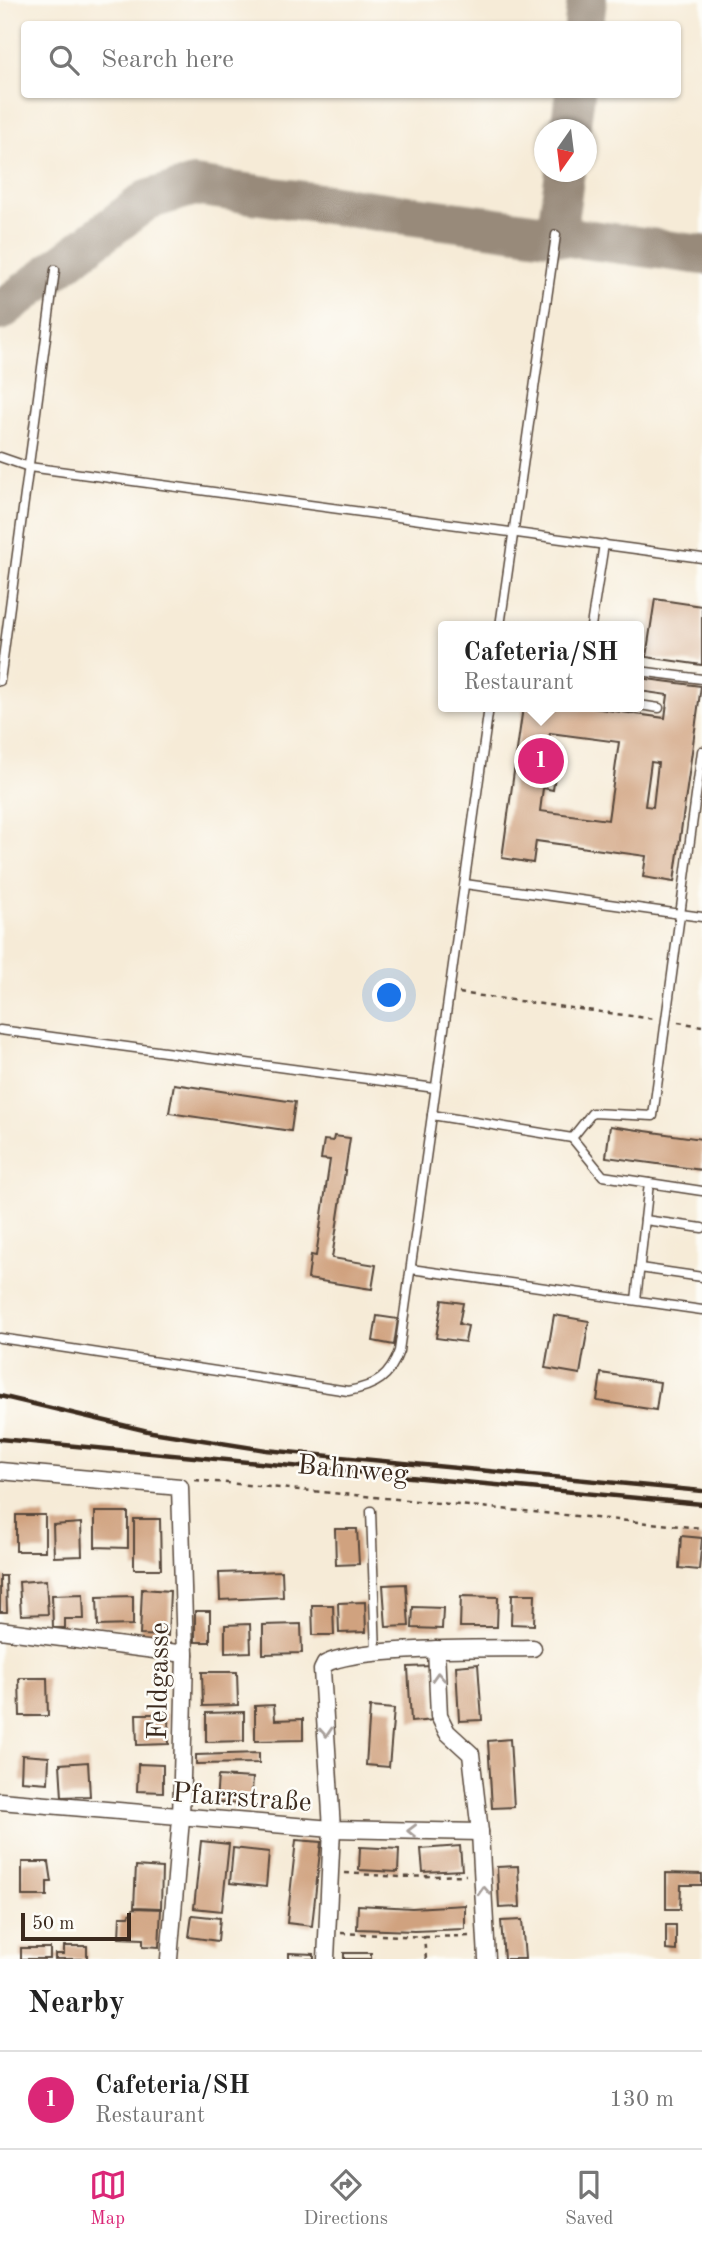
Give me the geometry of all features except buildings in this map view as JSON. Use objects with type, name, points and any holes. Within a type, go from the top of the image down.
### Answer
[{"type":"street","points":[[0,1471],[186,1484]]},
{"type":"street","name":"Feldgasse","points":[[169,1959],[181,1819],[186,1484]]},
{"type":"street","points":[[0,1630],[185,1654]]},
{"type":"street","points":[[326,1959],[332,1829],[322,1670],[325,1664],[342,1658],[436,1649],[533,1648]]},
{"type":"street","points":[[436,1649],[439,1716],[447,1732],[471,1754],[480,1832],[487,1959]]},
{"type":"street","name":"Pfarrstraße","points":[[0,1801],[181,1819],[332,1829],[480,1832]]},
{"type":"lane","points":[[501,621],[556,235]]},
{"type":"lane","points":[[0,681],[55,270]]},
{"type":"lane","points":[[0,457],[29,467],[702,558]]},
{"type":"lane","points":[[592,621],[604,544]]},
{"type":"lane","points":[[644,672],[702,680]]},
{"type":"lane","points":[[644,706],[659,708]]},
{"type":"lane","points":[[0,1338],[336,1389],[367,1388],[382,1380],[396,1360],[411,1269],[488,712]]},
{"type":"lane","points":[[572,1138],[592,1113],[653,1116],[702,751]]},
{"type":"lane","points":[[465,884],[702,917]]},
{"type":"lane","points":[[0,1030],[435,1088]]},
{"type":"lane","points":[[432,1115],[572,1138],[603,1176],[702,1191]]},
{"type":"lane","points":[[636,1300],[649,1183]]},
{"type":"lane","points":[[645,1220],[702,1228]]},
{"type":"lane","points":[[640,1268],[702,1277]]},
{"type":"lane","points":[[411,1269],[702,1310]]},
{"type":"lane","points":[[371,1511],[376,1654]]},
{"type":"path","points":[[448,991],[702,1026]]},
{"type":"path","name":"Bahnweg","points":[[186,1484],[702,1528]]},
{"type":"path","points":[[330,1871],[400,1877],[465,1873],[477,1889],[484,1890]]},
{"type":"path","points":[[327,1933],[425,1937],[486,1936]]},
{"type":"path","points":[[425,1937],[426,1959]]},
{"type":"taxiway","points":[[584,21],[587,0]]},
{"type":"taxiway","points":[[572,119],[574,98]]},
{"type":"taxiway","points":[[556,235],[564,182]]},
{"type":"taxiway","points":[[0,311],[147,200],[194,186],[702,255]]},
{"type":"railway","points":[[0,1396],[152,1432],[266,1450],[702,1491]]},
{"type":"railway","points":[[0,1439],[702,1504]]},
{"type":"place","name":"Cafeteria/SH","points":[[541,761]]}]
